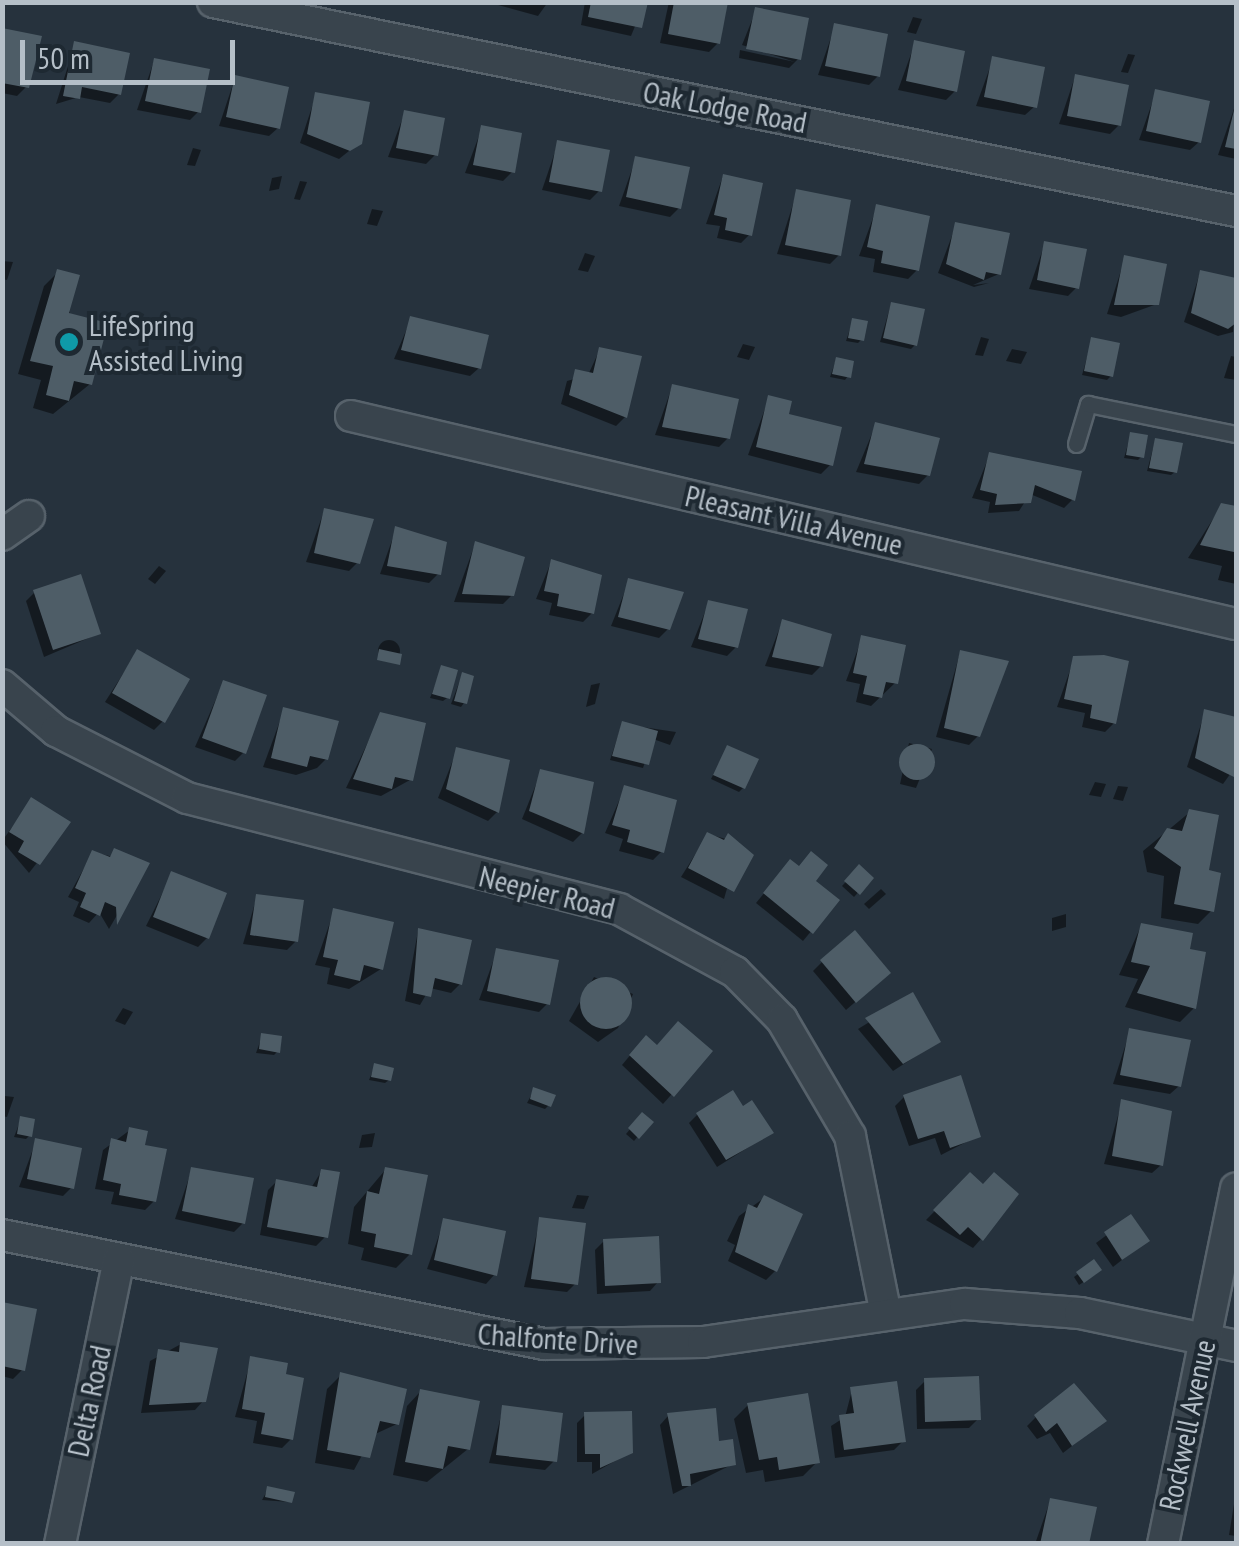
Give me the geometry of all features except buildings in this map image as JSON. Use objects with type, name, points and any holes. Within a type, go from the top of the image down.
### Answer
[{"type":"street","name":"Oak Lodge Road","points":[[213,2],[1236,210]]},
{"type":"street","name":"Pleasant Villa Avenue","points":[[352,416],[1236,624]]},
{"type":"street","points":[[2,535],[30,516]]},
{"type":"street","name":"Neepier Road","points":[[2,684],[105,762],[186,798],[619,909],[734,972],[782,1020],[850,1136],[886,1314]]},
{"type":"street","name":"Rockwell Avenue","points":[[1163,1544],[1236,1188]]},
{"type":"street","name":"Chalfonte Drive","points":[[2,1235],[544,1344],[702,1342],[886,1314],[1021,1306],[1236,1346]]},
{"type":"street","name":"Delta Road","points":[[60,1544],[119,1259]]},
{"type":"lane","points":[[1076,444],[1088,404],[1236,434]]},
{"type":"place","name":"LifeSpring Assisted Living","points":[[69,342]]}]
